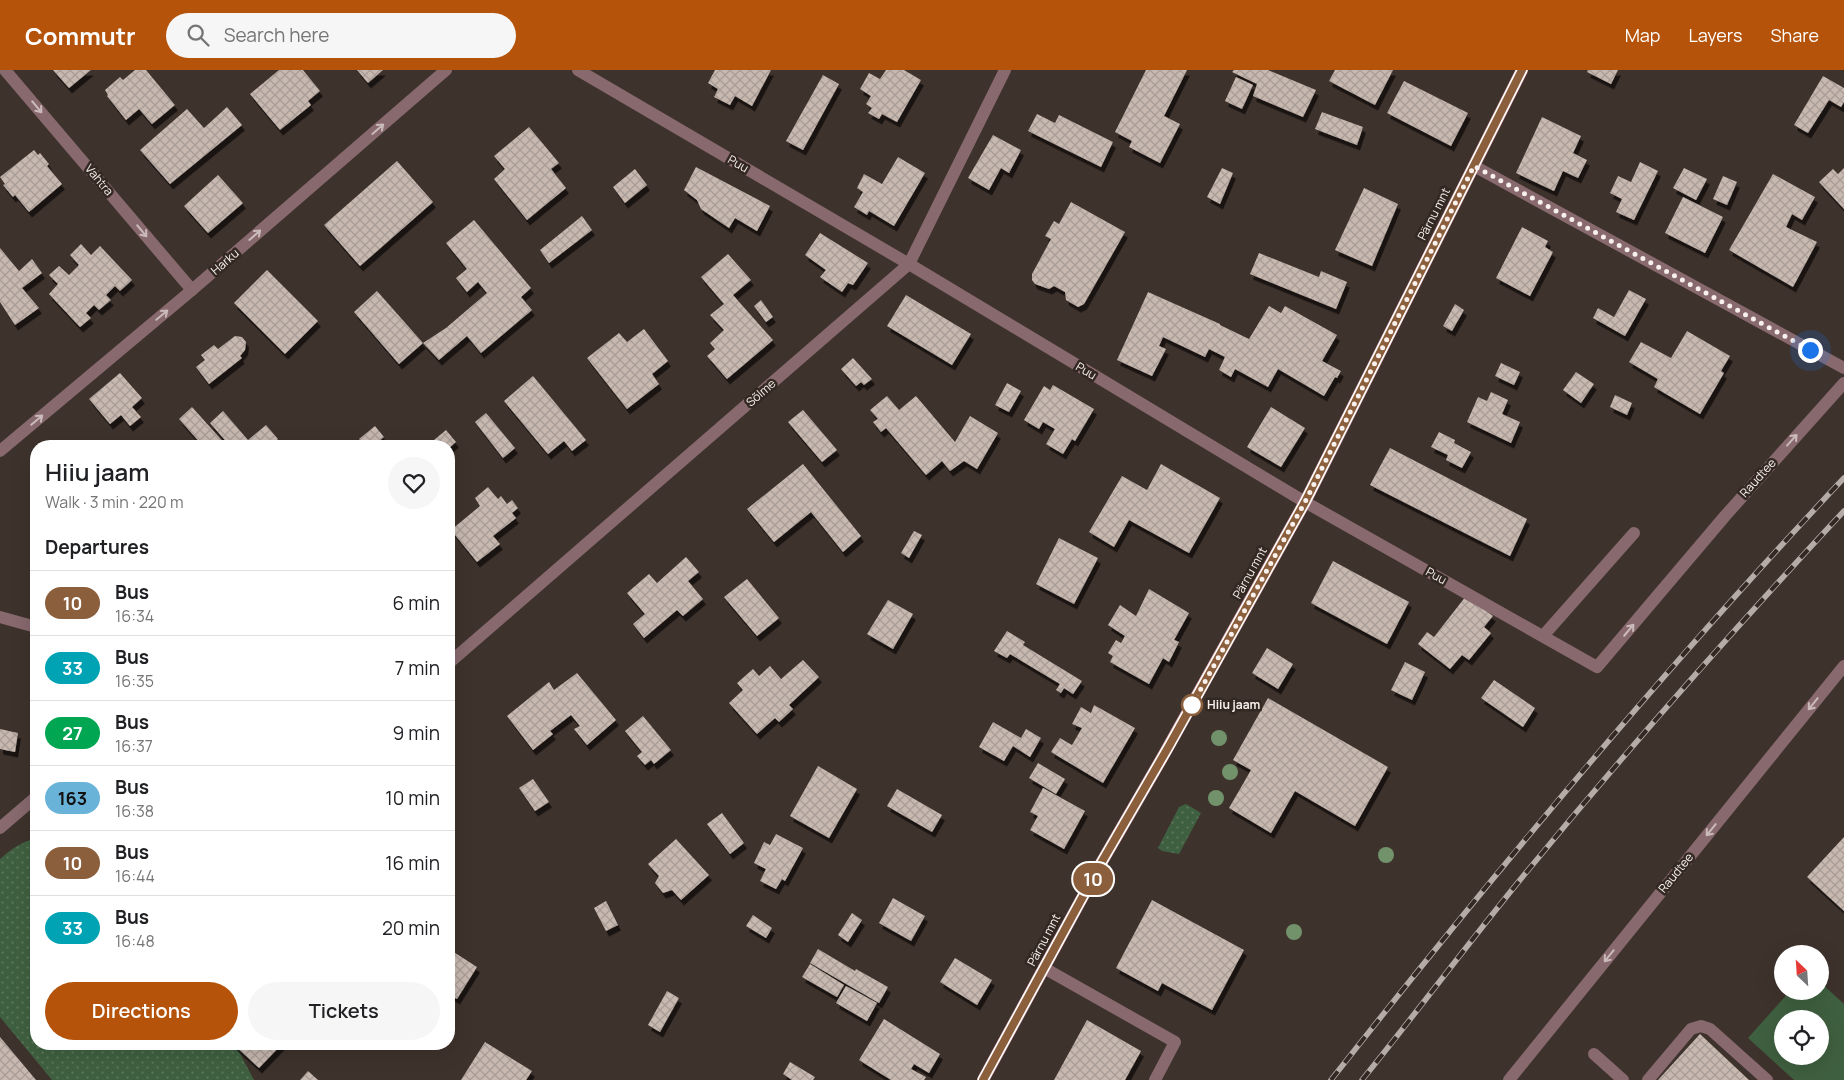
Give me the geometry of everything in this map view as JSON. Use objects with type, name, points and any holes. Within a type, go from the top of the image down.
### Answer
[{"type":"main road","name":"Pärnu mnt","points":[[983,1080],[1100,865],[1167,750],[1305,502],[1522,70]]},
{"type":"street","name":"Vahtra","points":[[5,70],[192,290]]},
{"type":"street","name":"Harku","points":[[0,451],[192,290],[446,70]]},
{"type":"street","name":"Puu","points":[[578,70],[909,264],[1305,502],[1598,667]]},
{"type":"street","name":"Sõlme","points":[[455,658],[909,264],[1005,70]]},
{"type":"street","points":[[1474,166],[1844,368]]},
{"type":"street","name":"Raudtee","points":[[1598,667],[1724,516],[1844,383]]},
{"type":"street","points":[[1543,636],[1634,533]]},
{"type":"street","points":[[0,617],[30,624]]},
{"type":"street","name":"Raudtee","points":[[1509,1080],[1844,666]]},
{"type":"street","points":[[0,828],[30,802]]},
{"type":"street","points":[[1044,968],[1175,1042],[1155,1080]]},
{"type":"street","points":[[1648,1080],[1691,1029],[1700,1026],[1710,1029],[1767,1080]]},
{"type":"street","points":[[1594,1054],[1623,1080]]},
{"type":"green space","points":[[1186,804],[1201,813],[1179,854],[1162,851],[1158,848],[1179,807]]},
{"type":"green space","points":[[30,840],[30,1050],[238,1050],[254,1080],[52,1080],[0,1017],[0,859],[17,846]]},
{"type":"green space","points":[[1829,990],[1844,1004],[1844,1080],[1794,1080],[1778,1065],[1829,1065],[1829,1010],[1774,1010],[1774,1062],[1748,1038],[1782,1000],[1829,1000]]},
{"type":"building","points":[[53,70],[91,70],[69,88]]},
{"type":"building","points":[[135,70],[146,70],[175,105],[152,124],[139,109],[126,120],[107,96],[105,90],[120,77],[123,80]]},
{"type":"building","points":[[279,70],[303,70],[320,91],[308,101],[311,105],[280,130],[250,94]]},
{"type":"building","points":[[357,70],[383,70],[368,83]]},
{"type":"building","points":[[715,70],[771,70],[752,106],[735,96],[730,105],[714,97],[718,89],[708,83]]},
{"type":"building","points":[[886,70],[904,70],[921,80],[897,122],[882,114],[879,119],[868,113],[872,108],[866,104],[871,96],[860,89],[869,73],[880,79]]},
{"type":"building","points":[[1146,70],[1187,70],[1164,116],[1180,124],[1160,163],[1129,147],[1132,141],[1115,132]]},
{"type":"building","points":[[1234,70],[1268,70],[1316,90],[1303,117],[1253,96],[1257,84],[1232,72]]},
{"type":"building","points":[[1335,70],[1393,70],[1375,105],[1329,81]]},
{"type":"building","points":[[1588,70],[1618,70],[1611,84],[1587,72]]},
{"type":"building","points":[[823,75],[839,84],[803,150],[786,141]]},
{"type":"building","points":[[1823,76],[1844,88],[1844,102],[1841,107],[1829,100],[1808,133],[1794,125]]},
{"type":"building","points":[[1236,77],[1253,85],[1242,109],[1225,101]]},
{"type":"building","points":[[1404,81],[1468,113],[1451,146],[1387,113]]},
{"type":"building","points":[[227,107],[242,125],[170,184],[140,150],[187,109],[204,128]]},
{"type":"building","points":[[1322,112],[1363,127],[1357,145],[1315,129]]},
{"type":"building","points":[[1037,114],[1055,123],[1059,115],[1113,142],[1101,167],[1028,131]]},
{"type":"building","points":[[1542,117],[1581,136],[1573,153],[1587,160],[1578,178],[1563,171],[1554,191],[1516,173]]},
{"type":"building","points":[[529,127],[559,163],[551,169],[566,188],[527,220],[494,179],[505,169],[494,156]]},
{"type":"building","points":[[993,135],[1021,150],[1009,173],[1001,168],[989,190],[968,178]]},
{"type":"building","points":[[34,150],[38,155],[40,153],[49,164],[47,166],[62,184],[29,212],[15,195],[13,197],[3,185],[5,184],[0,177]]},
{"type":"building","points":[[898,157],[925,173],[894,226],[869,211],[867,215],[854,207],[863,192],[857,188],[864,174],[882,184]]},
{"type":"building","points":[[397,161],[433,202],[360,266],[324,225]]},
{"type":"building","points":[[1640,162],[1658,171],[1634,220],[1616,212],[1622,199],[1610,193],[1618,176],[1631,182]]},
{"type":"building","points":[[696,167],[770,206],[757,231],[735,218],[729,228],[701,209],[697,200],[684,190]]},
{"type":"building","points":[[1222,168],[1233,173],[1220,204],[1207,197]]},
{"type":"building","points":[[1684,168],[1707,179],[1696,200],[1673,188]]},
{"type":"building","points":[[1844,168],[1844,209],[1819,182],[1833,169],[1838,174]]},
{"type":"building","points":[[635,169],[647,185],[625,203],[613,187]]},
{"type":"building","points":[[1773,174],[1815,197],[1802,220],[1792,214],[1786,227],[1817,242],[1793,287],[1729,250]]},
{"type":"building","points":[[218,175],[243,203],[208,233],[184,206]]},
{"type":"building","points":[[1723,176],[1737,182],[1727,205],[1713,199]]},
{"type":"building","points":[[1364,188],[1398,204],[1372,266],[1335,250]]},
{"type":"building","points":[[1683,197],[1723,217],[1705,253],[1665,233]]},
{"type":"building","points":[[1071,202],[1125,232],[1084,304],[1078,307],[1066,300],[1065,292],[1054,286],[1049,289],[1035,284],[1032,280],[1032,274],[1051,239],[1045,236],[1054,221],[1059,224]]},
{"type":"building","points":[[582,216],[592,230],[549,263],[540,250]]},
{"type":"building","points":[[474,220],[531,288],[521,297],[532,310],[481,353],[467,336],[439,360],[423,343],[446,328],[487,293],[478,282],[467,292],[456,278],[467,269],[446,243]]},
{"type":"building","points":[[1522,227],[1548,241],[1545,247],[1553,252],[1530,296],[1496,278]]},
{"type":"building","points":[[820,233],[868,263],[853,285],[848,283],[842,292],[820,277],[826,270],[805,255]]},
{"type":"building","points":[[81,244],[91,255],[100,246],[132,280],[120,291],[115,286],[106,295],[111,300],[99,310],[94,305],[86,313],[91,318],[80,327],[49,294],[58,284],[49,275],[59,266],[69,275],[79,265],[70,255]]},
{"type":"building","points":[[0,248],[19,271],[32,259],[42,273],[22,288],[39,308],[15,325],[0,302]]},
{"type":"building","points":[[1259,253],[1319,277],[1321,271],[1347,282],[1336,309],[1250,274]]},
{"type":"building","points":[[728,254],[751,280],[733,295],[773,340],[727,379],[707,356],[715,349],[710,343],[724,330],[710,315],[724,304],[701,277]]},
{"type":"building","points":[[267,270],[318,321],[285,354],[234,303]]},
{"type":"building","points":[[1629,290],[1646,299],[1625,336],[1593,318],[1598,308],[1614,317]]},
{"type":"building","points":[[377,291],[423,343],[399,364],[354,312]]},
{"type":"building","points":[[1148,292],[1249,339],[1269,306],[1281,313],[1285,306],[1337,335],[1322,361],[1341,371],[1337,378],[1335,377],[1324,396],[1278,369],[1268,387],[1235,369],[1231,377],[1219,370],[1225,357],[1209,349],[1205,357],[1163,337],[1159,346],[1166,349],[1152,376],[1117,360]]},
{"type":"building","points":[[906,295],[971,334],[952,365],[887,326]]},
{"type":"building","points":[[761,300],[773,317],[766,322],[754,306]]},
{"type":"building","points":[[1455,304],[1464,310],[1452,331],[1443,326]]},
{"type":"building","points":[[644,329],[668,361],[652,374],[659,384],[627,409],[587,358],[619,333],[627,342]]},
{"type":"building","points":[[1687,331],[1730,356],[1721,371],[1724,373],[1700,414],[1654,387],[1658,379],[1629,362],[1641,342],[1671,358]]},
{"type":"building","points":[[235,336],[242,337],[246,342],[245,350],[240,356],[242,358],[209,384],[196,367],[205,360],[201,355],[214,345],[218,349]]},
{"type":"building","points":[[853,358],[872,379],[864,385],[861,382],[856,386],[841,369]]},
{"type":"building","points":[[1501,363],[1520,372],[1514,385],[1495,376]]},
{"type":"building","points":[[1576,372],[1594,384],[1581,403],[1563,390]]},
{"type":"building","points":[[120,373],[142,398],[132,407],[141,417],[130,426],[121,415],[110,424],[89,399]]},
{"type":"building","points":[[533,376],[586,440],[572,451],[564,441],[548,454],[504,401]]},
{"type":"building","points":[[1007,383],[1021,391],[1009,412],[995,405]]},
{"type":"building","points":[[1053,385],[1094,409],[1075,441],[1072,439],[1063,454],[1046,444],[1055,429],[1043,422],[1039,429],[1024,420],[1044,386],[1050,390]]},
{"type":"building","points":[[1491,392],[1508,400],[1502,414],[1520,422],[1511,443],[1467,422],[1478,397],[1487,401]]},
{"type":"building","points":[[1615,395],[1632,403],[1627,415],[1610,407]]},
{"type":"building","points":[[887,396],[899,410],[916,396],[955,442],[970,416],[998,433],[977,469],[964,461],[950,471],[942,461],[926,475],[886,428],[881,432],[873,422],[878,419],[870,410]]},
{"type":"building","points":[[192,407],[222,440],[198,440],[179,419]]},
{"type":"building","points":[[1271,407],[1305,428],[1281,467],[1247,447]]},
{"type":"building","points":[[803,410],[837,450],[822,462],[788,422]]},
{"type":"building","points":[[223,411],[248,440],[225,440],[210,423]]},
{"type":"building","points":[[486,413],[515,448],[503,458],[475,422]]},
{"type":"building","points":[[266,425],[278,439],[277,440],[248,440]]},
{"type":"building","points":[[375,426],[384,437],[380,440],[359,439]]},
{"type":"building","points":[[446,430],[454,440],[434,440]]},
{"type":"building","points":[[1439,432],[1455,440],[1454,443],[1471,452],[1462,468],[1446,460],[1448,455],[1431,447]]},
{"type":"building","points":[[1390,448],[1527,519],[1510,556],[1370,485]]},
{"type":"building","points":[[803,464],[861,536],[843,552],[811,512],[774,542],[747,509]]},
{"type":"building","points":[[1161,464],[1220,498],[1189,553],[1129,520],[1114,547],[1089,532],[1122,476],[1147,490]]},
{"type":"building","points":[[488,487],[498,499],[501,496],[507,504],[512,500],[518,508],[512,513],[516,518],[493,536],[500,544],[477,562],[455,535],[455,527],[480,506],[475,498]]},
{"type":"building","points":[[914,531],[922,535],[909,558],[901,553]]},
{"type":"building","points":[[1059,538],[1098,558],[1074,604],[1036,584]]},
{"type":"building","points":[[686,557],[699,572],[688,581],[703,599],[683,616],[677,610],[644,638],[633,624],[645,614],[627,593],[649,574],[657,583]]},
{"type":"building","points":[[1333,561],[1409,602],[1387,644],[1311,603]]},
{"type":"building","points":[[747,579],[779,618],[757,636],[724,597]]},
{"type":"building","points":[[1149,589],[1189,613],[1174,640],[1179,642],[1169,662],[1163,658],[1149,684],[1110,662],[1113,656],[1108,653],[1116,640],[1121,643],[1125,636],[1108,625],[1120,605],[1136,616]]},
{"type":"building","points":[[1466,596],[1493,616],[1484,627],[1491,633],[1469,660],[1462,655],[1450,669],[1418,644],[1427,632],[1434,637]]},
{"type":"building","points":[[888,600],[913,614],[893,649],[867,634]]},
{"type":"building","points":[[1007,631],[1025,642],[1023,645],[1082,681],[1073,694],[1064,688],[1061,693],[1056,690],[1060,684],[1010,654],[1007,658],[994,651]]},
{"type":"building","points":[[1267,648],[1293,664],[1278,689],[1252,673]]},
{"type":"building","points":[[803,660],[819,677],[789,705],[793,709],[779,722],[775,718],[757,734],[729,703],[743,690],[737,683],[753,669],[759,676],[770,666],[781,679]]},
{"type":"building","points":[[1405,662],[1425,672],[1412,700],[1391,690]]},
{"type":"building","points":[[577,673],[616,720],[587,745],[574,729],[580,726],[571,715],[550,731],[553,734],[533,750],[507,716],[549,682],[554,690]]},
{"type":"building","points":[[1494,680],[1535,708],[1523,727],[1481,698]]},
{"type":"building","points":[[1268,698],[1388,767],[1355,826],[1295,791],[1271,833],[1229,808],[1251,770],[1233,760]]},
{"type":"building","points":[[1094,705],[1135,728],[1103,783],[1051,752],[1060,738],[1072,745],[1082,728],[1072,724],[1081,707],[1091,713]]},
{"type":"building","points":[[643,716],[671,750],[654,764],[651,760],[645,765],[637,756],[642,752],[625,731]]},
{"type":"building","points":[[993,722],[1021,738],[1026,729],[1041,738],[1030,757],[1013,746],[1004,761],[979,747]]},
{"type":"building","points":[[0,729],[18,733],[15,752],[0,749]]},
{"type":"building","points":[[1038,763],[1065,779],[1056,794],[1029,778]]},
{"type":"building","points":[[818,766],[857,789],[829,838],[790,816]]},
{"type":"building","points":[[533,779],[549,802],[535,811],[519,788]]},
{"type":"building","points":[[1043,788],[1085,811],[1064,849],[1030,830],[1038,816],[1030,812]]},
{"type":"building","points":[[897,789],[942,815],[932,832],[887,806]]},
{"type":"building","points":[[722,813],[744,843],[730,854],[707,824]]},
{"type":"building","points":[[776,834],[803,848],[785,881],[782,879],[776,889],[760,881],[766,869],[754,863],[764,842],[770,845]]},
{"type":"building","points":[[1844,837],[1844,911],[1807,877]]},
{"type":"building","points":[[676,839],[709,875],[681,900],[672,890],[663,893],[655,883],[659,876],[648,864]]},
{"type":"building","points":[[893,898],[925,916],[911,941],[879,923]]},
{"type":"building","points":[[1152,900],[1244,950],[1212,1010],[1162,983],[1158,991],[1116,968]]},
{"type":"building","points":[[606,901],[618,925],[606,931],[594,908]]},
{"type":"building","points":[[852,913],[862,920],[848,942],[838,935]]},
{"type":"building","points":[[753,915],[772,928],[766,938],[746,926]]},
{"type":"building","points":[[818,949],[855,971],[856,969],[888,987],[879,1003],[810,963]]},
{"type":"building","points":[[455,953],[477,967],[457,999],[455,998]]},
{"type":"building","points":[[955,958],[992,980],[977,1005],[940,982]]},
{"type":"building","points":[[810,964],[844,985],[837,997],[802,977]]},
{"type":"building","points":[[846,986],[877,1003],[867,1021],[836,1003]]},
{"type":"building","points":[[667,991],[679,998],[660,1032],[648,1025]]},
{"type":"building","points":[[884,1019],[940,1054],[929,1073],[914,1064],[911,1069],[926,1077],[924,1080],[891,1080],[859,1060]]},
{"type":"building","points":[[1087,1020],[1141,1051],[1125,1080],[1054,1080]]},
{"type":"building","points":[[1700,1034],[1749,1080],[1658,1080]]},
{"type":"building","points":[[0,1037],[36,1080],[0,1080]]},
{"type":"building","points":[[485,1042],[532,1071],[526,1080],[461,1080]]},
{"type":"building","points":[[240,1050],[276,1050],[259,1068]]},
{"type":"building","points":[[790,1062],[815,1077],[813,1080],[792,1080],[783,1074]]},
{"type":"building","points":[[308,1071],[318,1080],[300,1080]]},
{"type":"railway","points":[[1331,1080],[1454,926],[1581,773],[1710,624],[1844,478]]},
{"type":"railway","points":[[1362,1080],[1563,828],[1722,645],[1844,511]]},
{"type":"bus line","name":"10","points":[[983,1080],[1100,865],[1169,746],[1305,502],[1522,70]]},
{"type":"place","name":"Hiiu jaam","points":[[1192,705]]},
{"type":"route","points":[[1192,705],[1305,502],[1474,166],[1810,350]]}]
